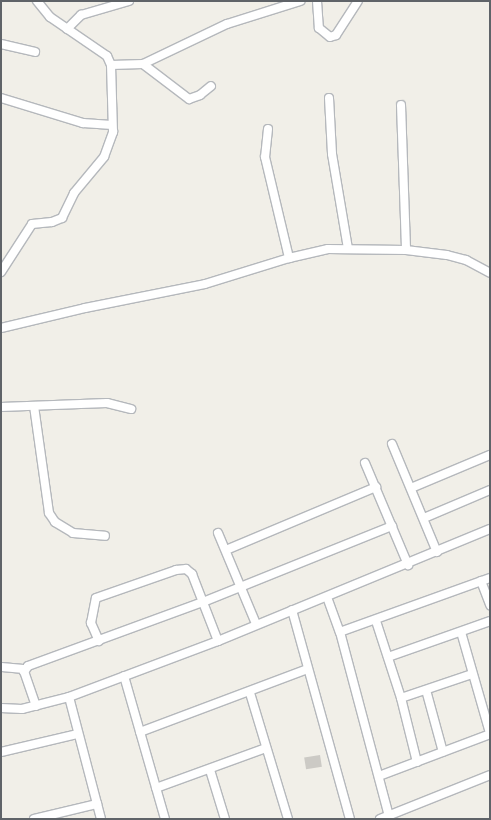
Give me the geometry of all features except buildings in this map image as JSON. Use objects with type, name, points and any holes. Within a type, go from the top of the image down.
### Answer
[{"type":"street","points":[[1,272],[32,224],[52,222],[62,218],[74,193],[104,157],[111,141],[112,125],[110,65],[101,51],[50,17],[37,1]]},
{"type":"street","points":[[67,29],[75,19],[100,4],[129,1]]},
{"type":"street","points":[[110,65],[143,64],[226,24],[300,1]]},
{"type":"street","points":[[317,1],[319,28],[330,37],[336,35],[358,1]]},
{"type":"street","points":[[1,44],[35,52]]},
{"type":"street","points":[[143,64],[183,97],[195,98],[211,86]]},
{"type":"street","points":[[1,98],[83,123],[112,125]]},
{"type":"street","points":[[329,98],[332,154],[348,249]]},
{"type":"street","points":[[400,105],[406,250]]},
{"type":"street","points":[[268,129],[265,157],[289,258]]},
{"type":"street","points":[[1,328],[85,308],[205,284],[289,258],[318,251],[348,249],[406,250],[457,257],[490,273]]},
{"type":"street","points":[[1,407],[108,403],[131,409]]},
{"type":"street","points":[[34,406],[49,513],[55,522],[73,533],[89,536],[105,536]]},
{"type":"street","points":[[392,444],[437,552]]},
{"type":"street","points":[[410,488],[490,455]]},
{"type":"street","points":[[365,463],[408,564]]},
{"type":"street","points":[[226,550],[376,487]]},
{"type":"street","points":[[424,518],[490,490]]},
{"type":"street","points":[[1,667],[25,669],[203,602],[240,585],[392,526]]},
{"type":"street","points":[[1,708],[14,710],[69,697],[218,641],[256,624],[327,597],[490,529]]},
{"type":"street","points":[[218,533],[256,624]]},
{"type":"street","points":[[100,641],[91,619],[94,600],[99,596],[186,570],[192,574],[218,641]]},
{"type":"street","points":[[340,632],[490,578]]},
{"type":"street","points":[[481,581],[490,605]]},
{"type":"street","points":[[327,597],[340,632],[389,816]]},
{"type":"street","points":[[292,610],[350,819]]},
{"type":"street","points":[[376,620],[401,698],[417,762]]},
{"type":"street","points":[[388,657],[490,621]]},
{"type":"street","points":[[379,776],[490,734],[461,632]]},
{"type":"street","points":[[25,669],[36,706]]},
{"type":"street","points":[[140,732],[250,693],[308,669]]},
{"type":"street","points":[[401,698],[472,674]]},
{"type":"street","points":[[124,676],[165,819]]},
{"type":"street","points":[[426,690],[443,752]]},
{"type":"street","points":[[250,693],[288,819]]},
{"type":"street","points":[[69,697],[101,819]]},
{"type":"street","points":[[1,752],[78,734]]},
{"type":"street","points":[[156,788],[210,770],[266,748]]},
{"type":"street","points":[[210,770],[225,819]]},
{"type":"street","points":[[380,819],[490,775]]},
{"type":"street","points":[[34,819],[97,804]]}]
